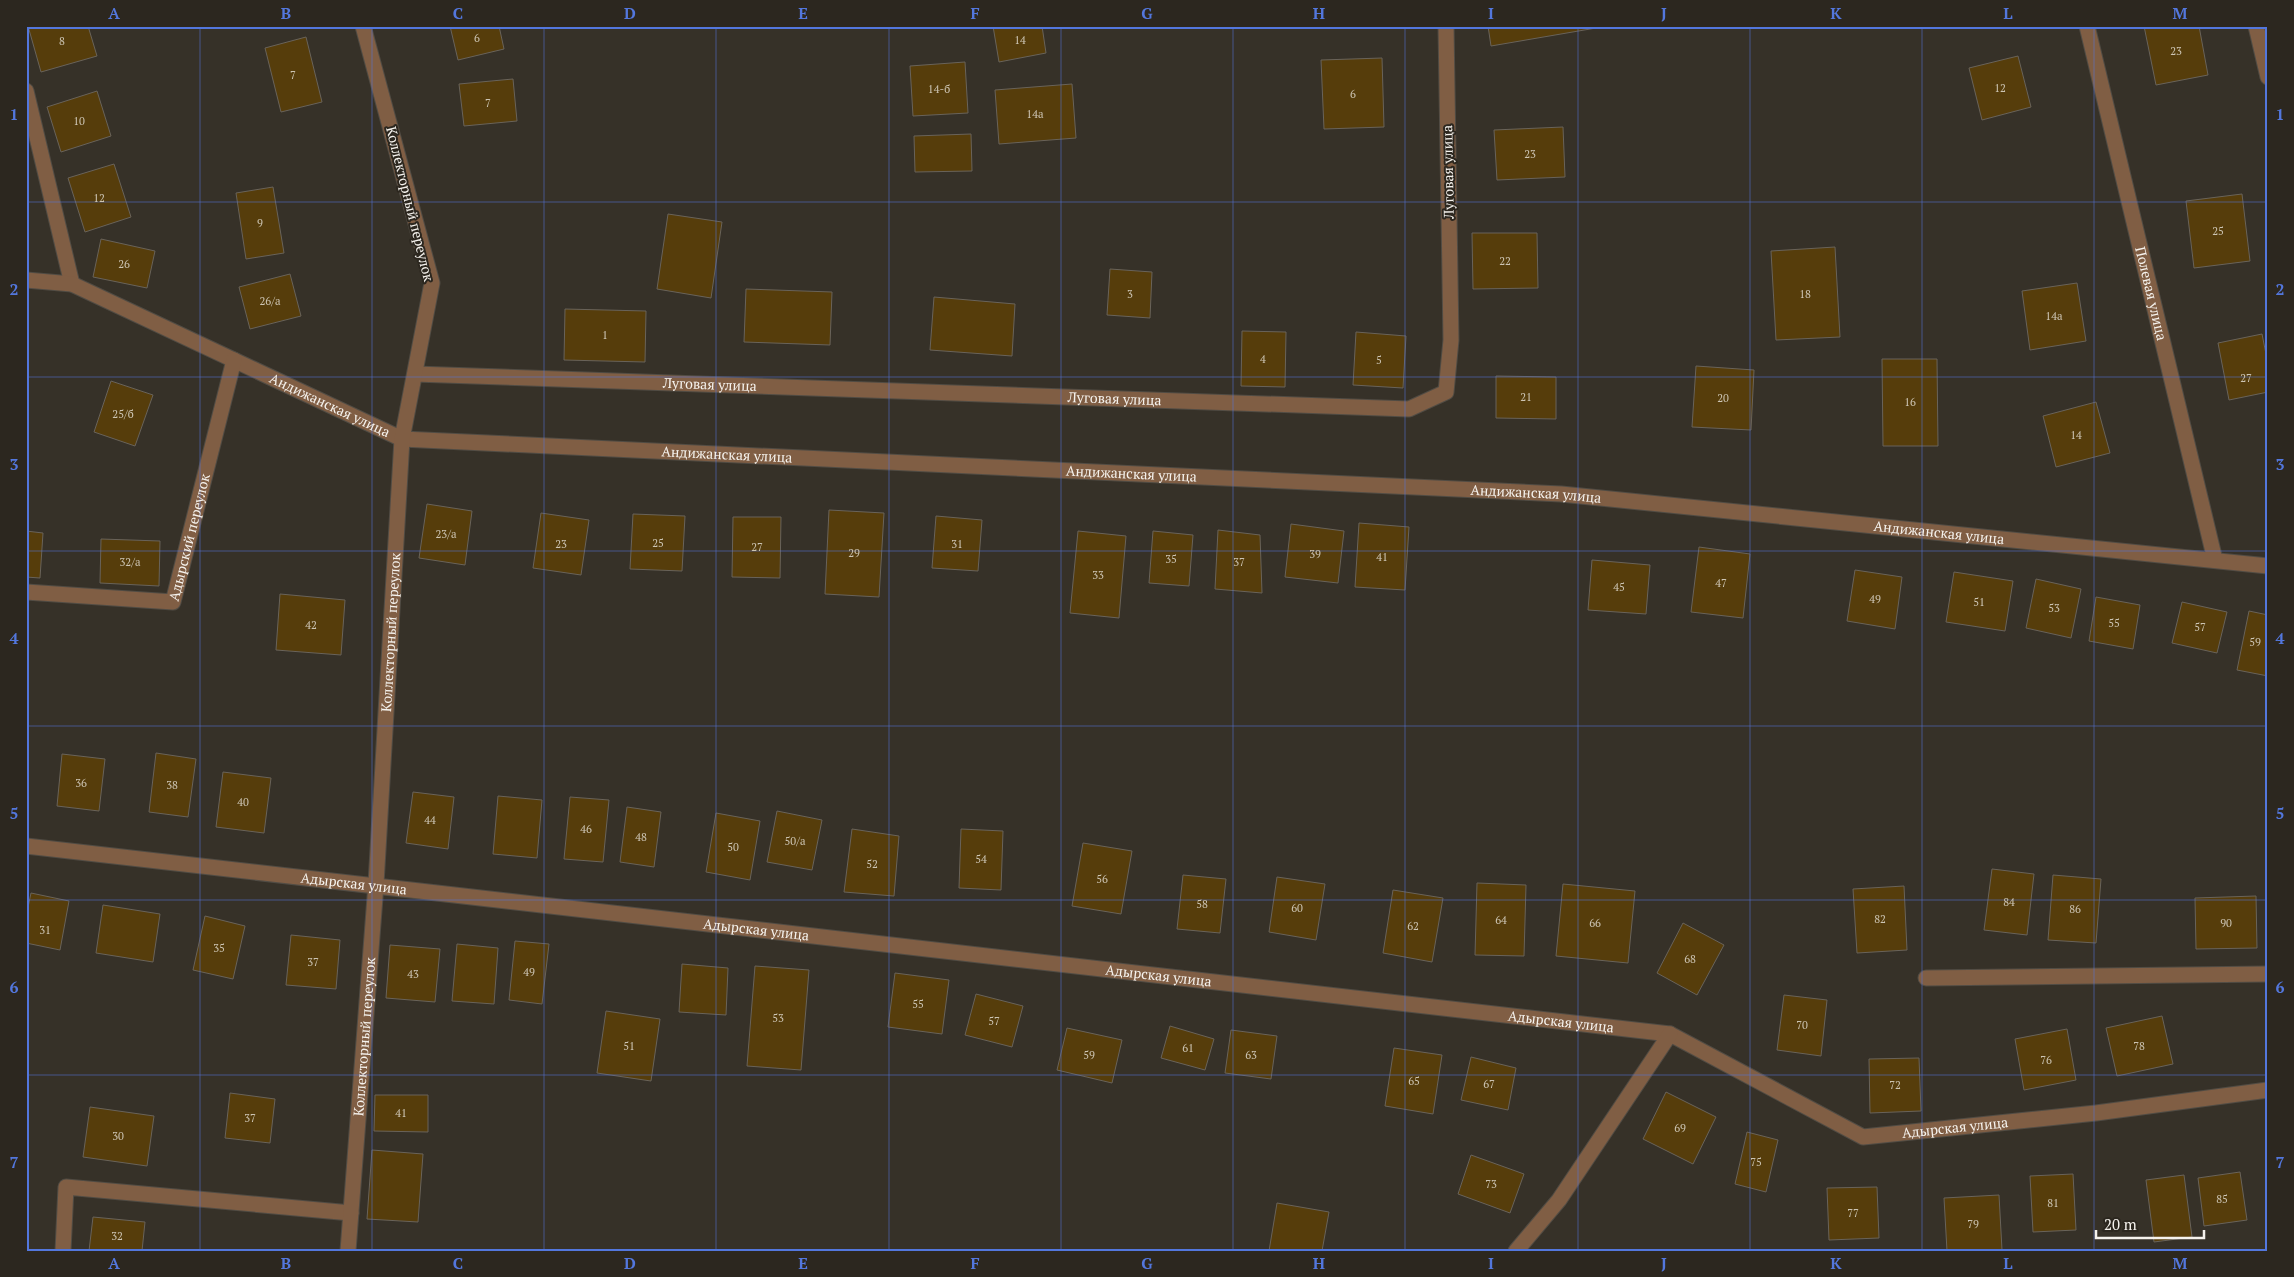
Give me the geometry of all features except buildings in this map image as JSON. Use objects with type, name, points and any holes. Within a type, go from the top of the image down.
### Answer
[{"type":"street","name":"Коллекторный переулок","points":[[348,1251],[376,884],[402,439],[432,282],[363,26]]},
{"type":"street","name":"Луговая улица","points":[[415,374],[1409,409],[1446,392],[1447,383],[1451,340],[1446,26]]},
{"type":"street","name":"Полевая улица","points":[[2087,26],[2215,560]]},
{"type":"street","points":[[2256,26],[2268,77]]},
{"type":"street","points":[[26,91],[72,284]]},
{"type":"street","name":"Андижанская улица","points":[[26,280],[72,284],[402,439],[1562,494],[2268,566]]},
{"type":"street","name":"Адырский переулок","points":[[26,592],[173,602],[234,360]]},
{"type":"street","name":"Адырская улица","points":[[26,846],[376,884],[1670,1034],[1863,1137],[2096,1112],[2268,1090]]},
{"type":"street","points":[[1926,978],[2268,974]]},
{"type":"street","points":[[1516,1251],[1559,1200],[1670,1034]]},
{"type":"street","points":[[63,1251],[66,1187],[351,1213]]}]
